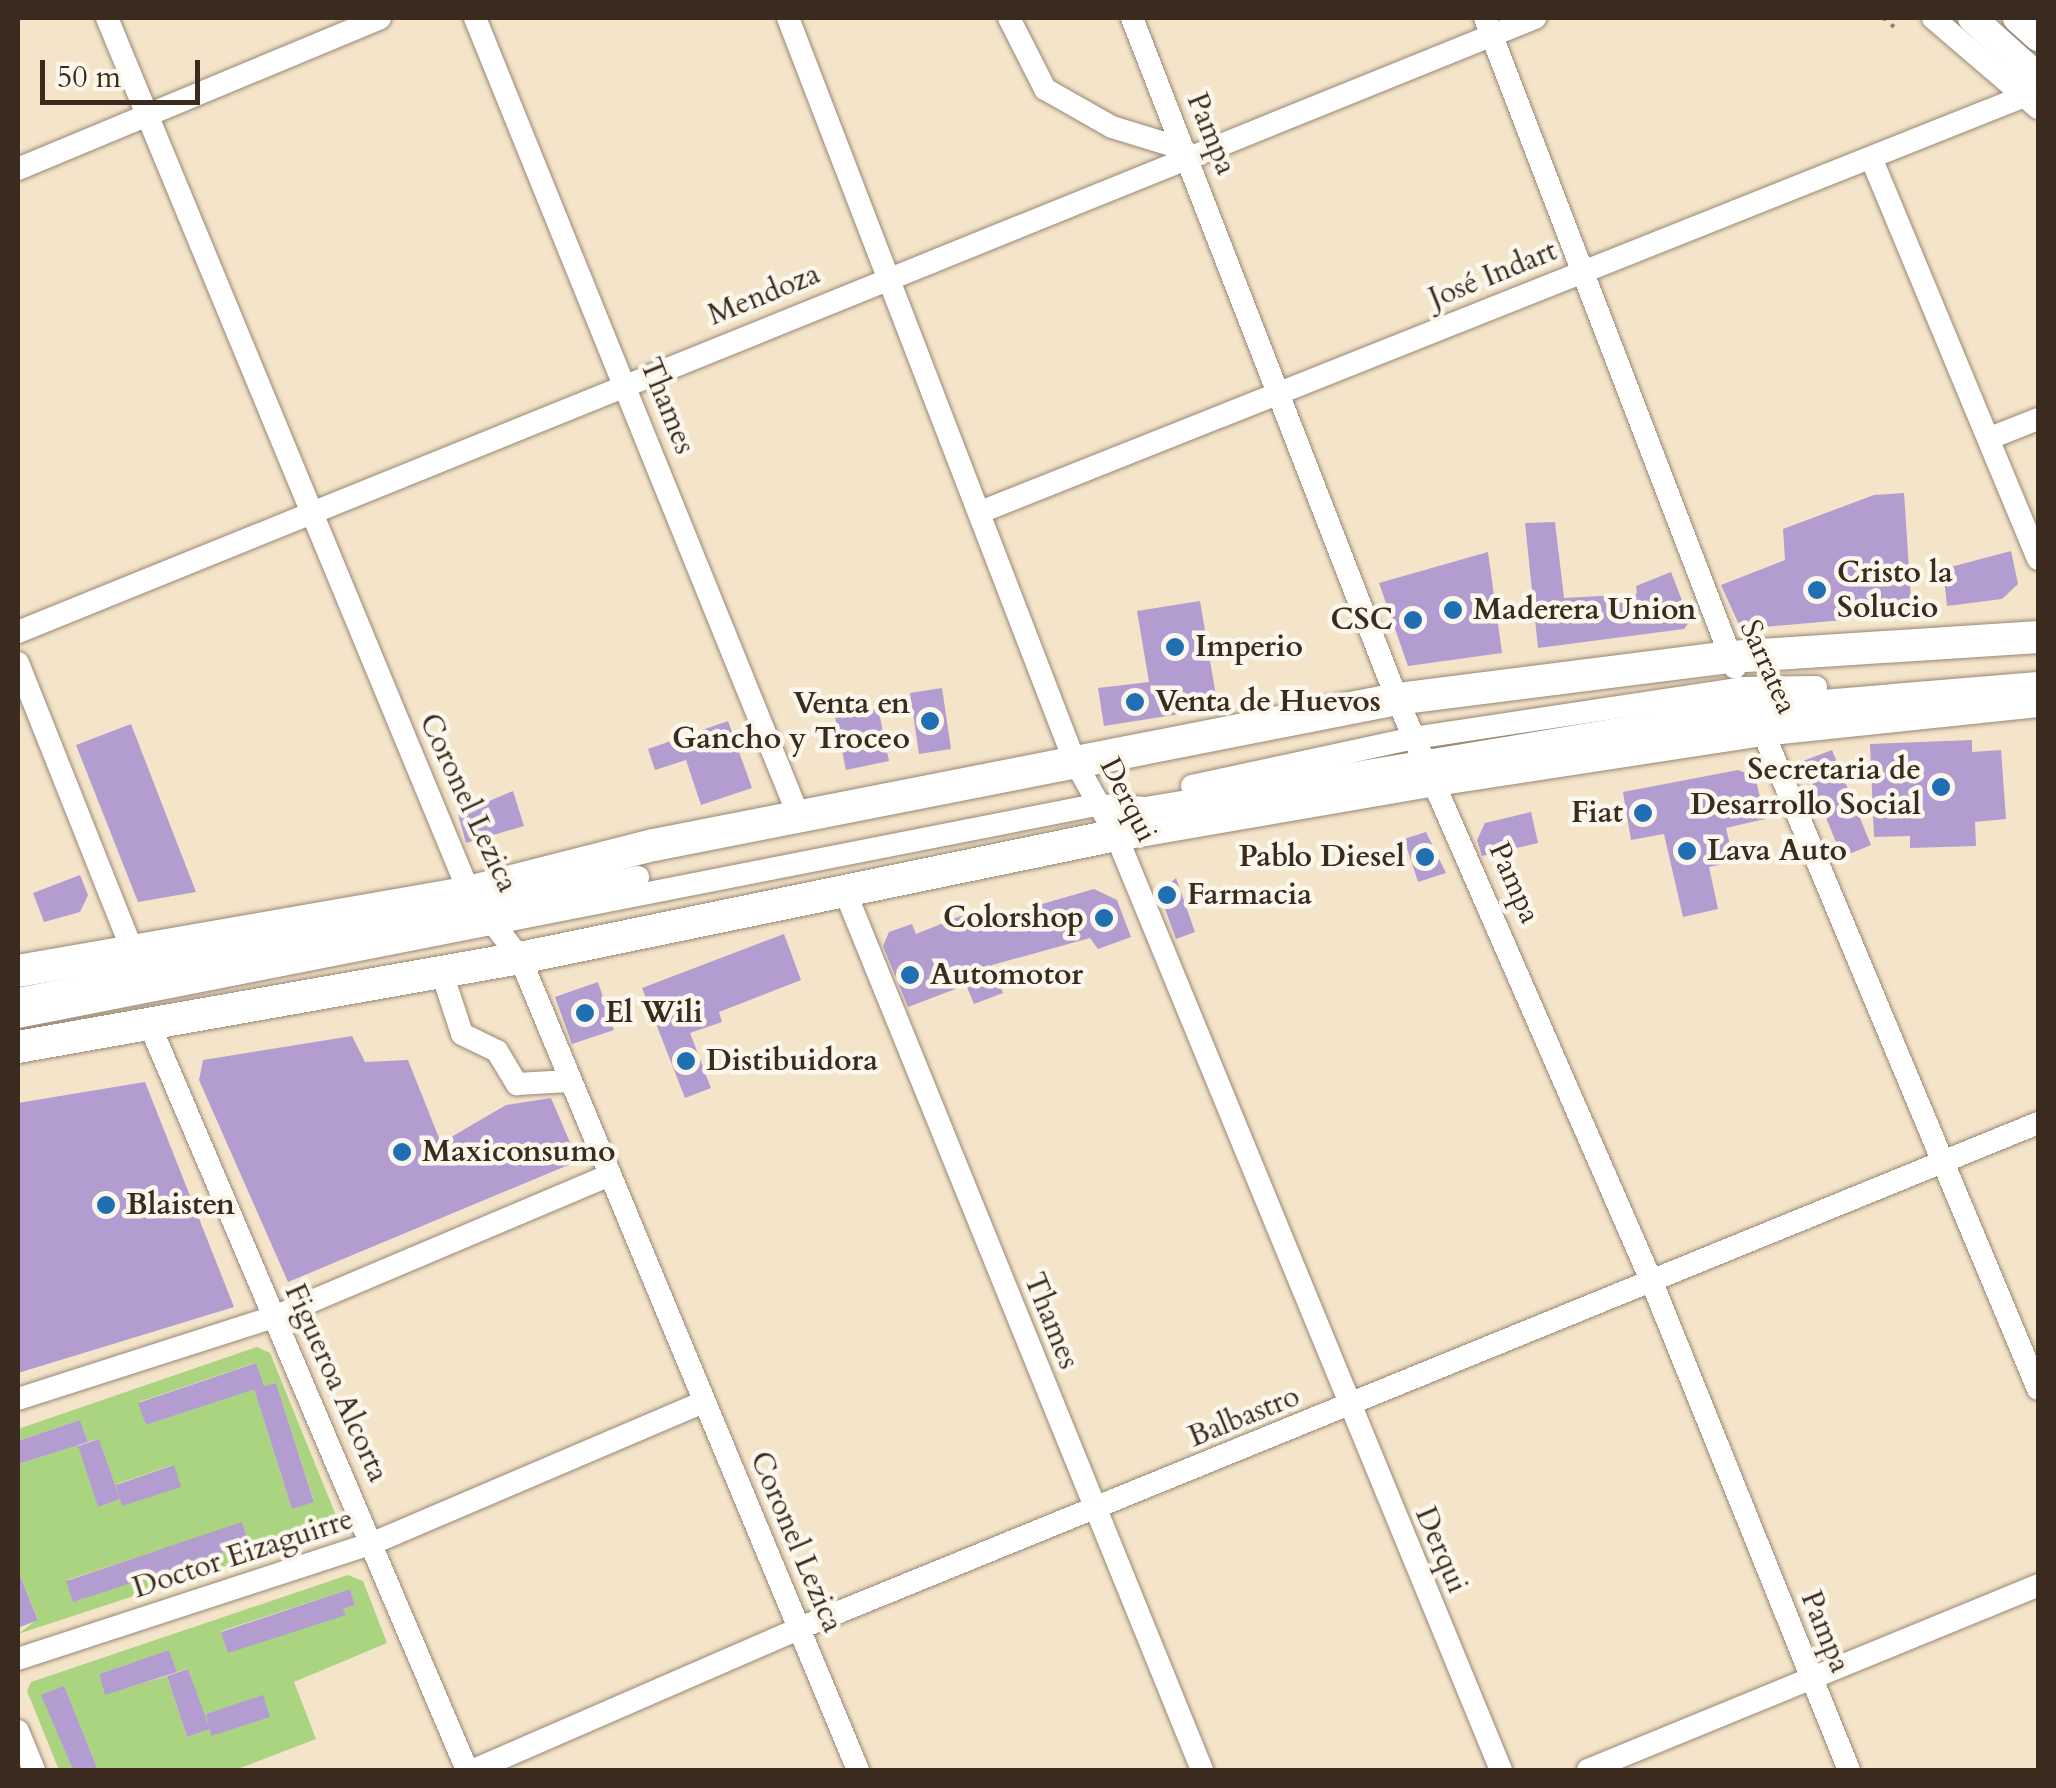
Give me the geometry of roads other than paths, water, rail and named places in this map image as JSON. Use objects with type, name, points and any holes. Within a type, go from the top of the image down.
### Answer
[{"type":"highway","points":[[18,971],[132,950],[482,910],[654,845],[1397,699],[1730,657],[2038,636]]},
{"type":"highway","points":[[18,1047],[520,958],[1430,771],[1753,709],[2038,701]]},
{"type":"main road","points":[[1972,18],[2034,94]]},
{"type":"main road","points":[[2017,18],[2038,37]]},
{"type":"street","name":"Coronel Lezica","points":[[106,18],[310,514],[482,910],[520,958],[858,1770]]},
{"type":"street","points":[[18,169],[380,18]]},
{"type":"street","name":"Thames","points":[[476,18],[800,819]]},
{"type":"street","name":"Derqui","points":[[788,18],[885,279],[983,511],[1074,760],[1116,835],[1501,1770]]},
{"type":"street","points":[[1010,18],[1046,89],[1112,127],[1186,153]]},
{"type":"street","name":"Pampa","points":[[1132,18],[1397,699],[1651,1280],[1849,1770]]},
{"type":"street","name":"Mendoza","points":[[18,632],[885,279],[1488,26],[1535,18]]},
{"type":"street","points":[[1932,18],[2034,94]]},
{"type":"street","name":"Sarratea","points":[[1488,26],[1730,657],[2038,1388]]},
{"type":"street","name":"José Indart","points":[[983,511],[2034,94]]},
{"type":"street","points":[[1872,160],[2038,559]]},
{"type":"street","points":[[1990,438],[2038,418]]},
{"type":"street","points":[[18,663],[132,950]]},
{"type":"street","points":[[1753,709],[2038,668]]},
{"type":"street","points":[[18,999],[482,910],[1093,800],[1141,796],[1414,738],[2038,683]]},
{"type":"street","points":[[1093,800],[1146,808],[1430,771]]},
{"type":"street","name":"Thames","points":[[846,894],[1202,1770]]},
{"type":"street","points":[[18,1018],[482,910]]},
{"type":"street","points":[[441,970],[462,1034],[497,1052],[517,1084],[569,1080]]},
{"type":"street","name":"Figueroa Alcorta","points":[[148,1021],[470,1770]]},
{"type":"street","name":"Balbastro","points":[[470,1770],[800,1628],[2038,1123]]},
{"type":"street","points":[[18,1398],[274,1317],[608,1176]]},
{"type":"street","name":"Doctor Eizaguirre","points":[[18,1659],[373,1542],[704,1402]]},
{"type":"street","points":[[1588,1770],[2038,1586]]},
{"type":"street","points":[[18,1732],[34,1770]]},
{"type":"place","name":"Cristo la Solucio","points":[[1817,590]]},
{"type":"place","name":"Maderera Union","points":[[1453,610]]},
{"type":"place","name":"CSC","points":[[1413,620]]},
{"type":"place","name":"Imperio","points":[[1175,647]]},
{"type":"place","name":"Venta de Huevos","points":[[1135,702]]},
{"type":"place","name":"Venta en Gancho y Troceo","points":[[930,721]]},
{"type":"place","name":"Secretaria de Desarrollo Social","points":[[1941,787]]},
{"type":"place","name":"Fiat","points":[[1643,813]]},
{"type":"place","name":"Lava Auto","points":[[1687,851]]},
{"type":"place","name":"Pablo Diesel","points":[[1425,857]]},
{"type":"place","name":"Farmacia","points":[[1167,895]]},
{"type":"place","name":"Colorshop","points":[[1104,918]]},
{"type":"place","name":"Automotor","points":[[910,975]]},
{"type":"place","name":"El Wili","points":[[585,1013]]},
{"type":"place","name":"Distibuidora","points":[[686,1061]]},
{"type":"place","name":"Maxiconsumo","points":[[402,1152]]},
{"type":"place","name":"Blaisten","points":[[106,1205]]}]
